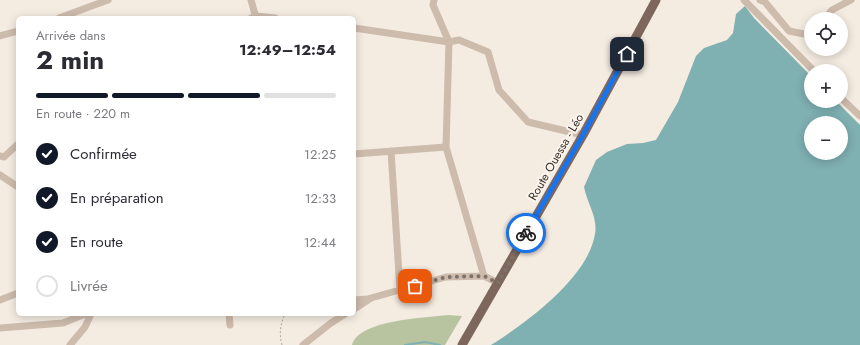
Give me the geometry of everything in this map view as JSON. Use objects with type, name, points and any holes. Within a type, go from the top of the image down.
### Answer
[{"type":"main road","name":"Route Ouessa - Léo","points":[[462,345],[583,135],[656,0]]},
{"type":"street","points":[[89,0],[89,8]]},
{"type":"street","points":[[82,15],[89,8],[108,0]]},
{"type":"street","points":[[251,0],[255,16]]},
{"type":"street","points":[[434,0],[433,5],[449,42],[446,147],[484,276]]},
{"type":"street","points":[[744,0],[807,64]]},
{"type":"street","points":[[760,0],[765,2],[789,31],[804,34]]},
{"type":"street","points":[[830,12],[851,0]]},
{"type":"street","points":[[356,28],[449,42],[459,40],[488,52],[500,90],[528,122],[583,135]]},
{"type":"street","points":[[0,36],[16,32]]},
{"type":"street","points":[[848,105],[860,116]]},
{"type":"street","points":[[0,156],[4,157],[16,146]]},
{"type":"street","points":[[356,154],[446,147]]},
{"type":"street","points":[[391,151],[400,290]]},
{"type":"street","points":[[0,175],[16,186]]},
{"type":"street","points":[[356,300],[371,298],[446,277],[484,276],[498,283]]},
{"type":"street","points":[[0,300],[16,294]]},
{"type":"street","points":[[356,307],[371,298]]},
{"type":"street","points":[[0,328],[62,323],[80,316]]},
{"type":"street","points":[[70,345],[85,326],[90,316]]},
{"type":"street","points":[[229,316],[230,325]]},
{"type":"street","points":[[303,345],[340,316]]},
{"type":"path","points":[[282,345],[280,335],[285,316]]},
{"type":"green space","points":[[448,315],[462,316],[445,345],[352,345],[358,336],[367,330],[380,325],[395,321]]},
{"type":"water","points":[[745,6],[754,18],[804,69],[804,108],[843,108],[860,125],[860,345],[491,345],[521,325],[554,298],[581,267],[590,250],[596,228],[594,216],[584,187],[596,160],[607,152],[627,144],[656,140],[678,102],[696,56],[704,48],[727,40],[733,33],[736,14]]},
{"type":"waterway","points":[[405,345],[425,342],[440,345]]},
{"type":"way so far","points":[[415,286],[446,277],[484,276],[498,283],[526,233]]},
{"type":"route","points":[[526,233],[583,135],[627,54]]}]
